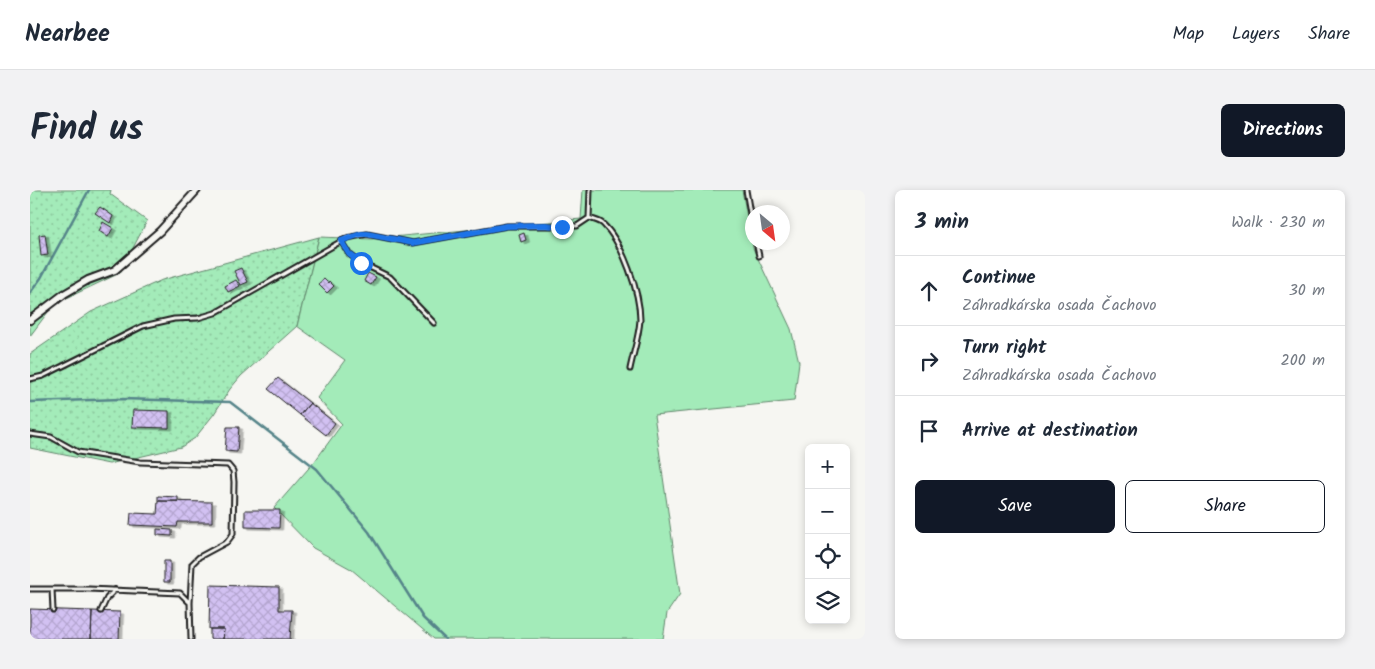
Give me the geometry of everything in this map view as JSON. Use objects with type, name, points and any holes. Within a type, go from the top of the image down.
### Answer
[{"type":"street","points":[[30,320],[64,294],[88,280],[115,270],[160,231],[197,190]]},
{"type":"lane","points":[[589,218],[590,190]]},
{"type":"lane","points":[[746,190],[749,205]]},
{"type":"lane","points":[[30,379],[43,376],[143,326],[198,318],[215,313],[341,241],[361,234],[413,243],[507,226],[577,226],[589,218]]},
{"type":"lane","points":[[589,218],[602,223],[612,236],[628,267],[637,293],[640,321],[630,370]]},
{"type":"lane","points":[[341,241],[349,254],[361,263],[390,277],[434,323]]},
{"type":"lane","points":[[757,250],[758,256]]},
{"type":"lane","points":[[30,434],[51,437],[78,452],[140,462],[228,465],[234,471],[233,534],[227,542],[199,557],[192,564],[191,639]]},
{"type":"lane","points":[[30,589],[180,593],[190,603]]},
{"type":"lane","points":[[52,589],[53,610]]},
{"type":"lane","points":[[101,611],[107,598],[115,590]]},
{"type":"green space","points":[[30,190],[111,190],[110,194],[147,221],[120,273],[54,304],[30,336]]},
{"type":"green space","points":[[583,190],[742,190],[745,206],[745,250],[754,250],[791,329],[799,362],[794,401],[654,415],[680,594],[667,613],[663,639],[434,639],[351,569],[313,548],[274,508],[315,461],[342,424],[317,398],[345,360],[297,326],[319,237],[371,239],[581,219]]},
{"type":"green space","points":[[319,237],[297,326],[241,376],[195,438],[181,447],[109,464],[30,448],[30,354],[91,312],[162,280]]},
{"type":"building","points":[[100,207],[113,216],[110,223],[95,213]]},
{"type":"building","points":[[103,222],[113,228],[108,237],[99,231]]},
{"type":"building","points":[[524,233],[526,240],[521,242],[519,235]]},
{"type":"building","points":[[45,234],[48,255],[41,256],[39,235]]},
{"type":"building","points":[[241,268],[248,282],[241,285],[234,271]]},
{"type":"building","points":[[368,273],[376,277],[371,285],[364,281]]},
{"type":"building","points":[[324,279],[334,286],[327,293],[318,284]]},
{"type":"building","points":[[236,280],[240,286],[228,292],[225,286]]},
{"type":"building","points":[[278,378],[310,403],[300,415],[268,389]]},
{"type":"building","points":[[310,403],[335,423],[326,435],[300,415]]},
{"type":"building","points":[[133,410],[169,411],[169,428],[132,427]]},
{"type":"building","points":[[227,427],[239,427],[237,452],[225,451]]},
{"type":"building","points":[[158,496],[178,497],[178,501],[158,501]]},
{"type":"building","points":[[158,501],[212,502],[212,522],[178,522],[177,527],[130,525],[131,513],[157,514]]},
{"type":"building","points":[[245,510],[280,510],[279,528],[245,527]]},
{"type":"building","points":[[157,529],[172,530],[172,536],[157,535]]},
{"type":"building","points":[[164,561],[170,561],[170,582],[164,582]]},
{"type":"building","points":[[210,585],[279,587],[279,610],[292,610],[290,639],[223,639],[224,629],[209,629]]},
{"type":"building","points":[[30,609],[92,611],[91,639],[30,639]]},
{"type":"building","points":[[92,611],[120,612],[119,639],[91,639]]},
{"type":"building","points":[[210,629],[224,629],[223,639],[210,639]]},
{"type":"waterway","points":[[30,293],[41,278],[89,190]]},
{"type":"waterway","points":[[30,402],[121,399],[230,402],[317,469],[369,532],[423,618],[445,639]]},
{"type":"route","points":[[361,263],[349,254],[341,241],[361,234],[367,234],[413,243],[507,226],[545,225],[562,227]]}]
